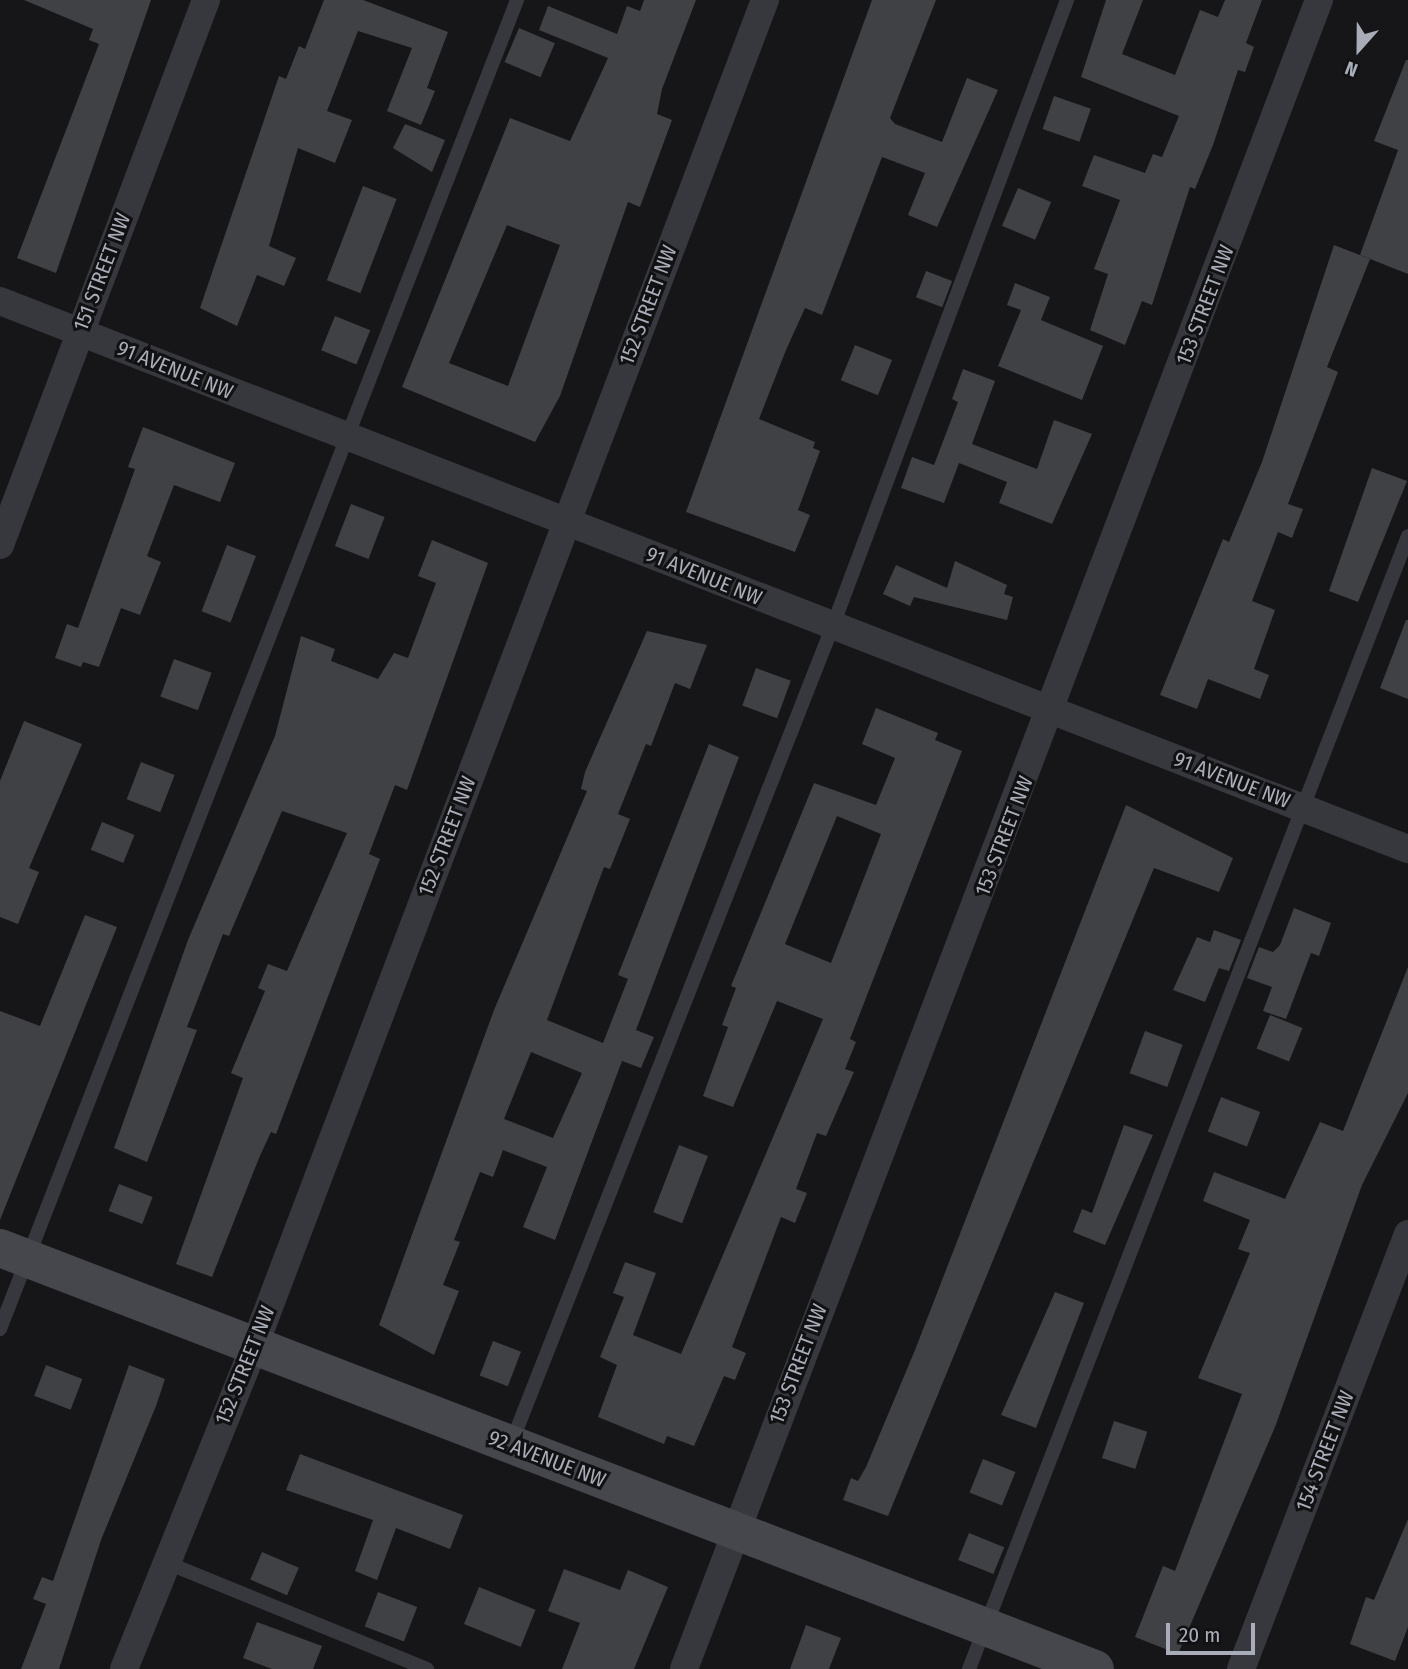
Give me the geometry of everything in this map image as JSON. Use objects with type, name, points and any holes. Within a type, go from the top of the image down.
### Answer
[{"type":"street","name":"151 STREET NW","points":[[0,545],[206,0]]},
{"type":"street","name":"152 STREET NW","points":[[124,1669],[255,1344],[765,0]]},
{"type":"street","name":"153 STREET NW","points":[[684,1669],[734,1529],[1052,712],[1320,0]]},
{"type":"street","name":"91 AVENUE NW","points":[[0,301],[348,440],[566,520],[832,628],[1408,849]]},
{"type":"street","name":"154 STREET NW","points":[[1241,1669],[1408,1234]]},
{"type":"street","name":"92 AVENUE NW","points":[[13,1253],[1095,1669]]},
{"type":"lane","points":[[0,1329],[13,1253],[348,440],[517,0]]},
{"type":"lane","points":[[511,1445],[832,628],[1067,0]]},
{"type":"lane","points":[[969,1669],[1408,536]]},
{"type":"lane","points":[[165,1562],[427,1669]]},
{"type":"building","points":[[24,0],[151,0],[56,273],[17,258],[99,44],[89,40],[93,29]]},
{"type":"building","points":[[324,0],[363,0],[448,32],[427,88],[435,91],[421,125],[387,111],[412,48],[358,31],[327,111],[352,120],[335,163],[298,148],[269,246],[296,258],[284,286],[257,275],[237,326],[200,308],[279,76],[286,79],[299,46],[305,49]]},
{"type":"building","points":[[644,0],[696,0],[662,89],[657,114],[672,120],[640,207],[628,202],[560,396],[535,442],[402,387],[510,118],[570,141],[608,58],[539,30],[548,6],[617,34],[627,6],[640,11]],"holes":[[[507,225],[560,245],[508,386],[449,363]]]},
{"type":"building","points":[[872,0],[936,0],[890,118],[895,124],[942,142],[967,78],[998,90],[937,227],[908,215],[925,173],[882,157],[822,315],[805,308],[786,350],[759,419],[815,442],[813,448],[820,451],[798,510],[810,515],[795,552],[686,512]]},
{"type":"building","points":[[1106,0],[1143,0],[1122,54],[1175,75],[1200,10],[1218,17],[1225,0],[1262,0],[1246,43],[1254,47],[1245,72],[1238,70],[1195,189],[1190,187],[1152,305],[1142,301],[1125,345],[1090,330],[1108,274],[1094,269],[1120,200],[1082,186],[1094,155],[1145,173],[1153,154],[1162,157],[1179,116],[1081,77]]},
{"type":"building","points":[[519,28],[555,43],[540,77],[505,62]]},
{"type":"building","points":[[1406,60],[1408,274],[1360,255],[1398,150],[1374,141]]},
{"type":"building","points":[[1054,96],[1091,109],[1079,142],[1043,129]]},
{"type":"building","points":[[405,124],[445,140],[432,172],[393,148]]},
{"type":"building","points":[[363,186],[397,199],[360,293],[327,280]]},
{"type":"building","points":[[1018,188],[1051,202],[1035,240],[1002,226]]},
{"type":"building","points":[[1334,245],[1370,259],[1327,367],[1338,372],[1288,504],[1303,509],[1292,538],[1278,532],[1252,601],[1275,610],[1254,669],[1269,675],[1260,699],[1208,679],[1197,709],[1160,695],[1223,539],[1229,542],[1262,462]]},
{"type":"building","points":[[926,271],[952,281],[942,307],[916,297]]},
{"type":"building","points":[[1015,283],[1050,297],[1041,320],[1103,346],[1082,400],[998,366],[1021,310],[1007,305]]},
{"type":"building","points":[[335,316],[370,330],[356,365],[321,350]]},
{"type":"building","points":[[855,345],[892,360],[878,395],[841,380]]},
{"type":"building","points":[[963,369],[995,381],[972,444],[1037,469],[1054,420],[1092,434],[1052,524],[999,503],[1007,482],[959,463],[944,503],[901,488],[912,457],[934,465],[958,402],[952,399]]},
{"type":"building","points":[[143,427],[235,463],[220,502],[174,485],[147,556],[161,562],[140,615],[121,608],[99,667],[83,662],[81,667],[55,658],[67,624],[78,628],[135,469],[128,467]]},
{"type":"building","points":[[1372,468],[1407,481],[1358,602],[1329,591]]},
{"type":"building","points":[[351,504],[385,517],[368,559],[335,546]]},
{"type":"building","points":[[432,540],[488,563],[407,790],[395,785],[369,854],[380,859],[276,1134],[271,1132],[259,1158],[212,1277],[176,1264],[243,1078],[231,1073],[265,991],[258,988],[268,964],[287,971],[347,833],[282,811],[229,936],[223,934],[187,1027],[197,1030],[147,1162],[114,1148],[188,940],[275,736],[301,636],[335,649],[331,661],[378,679],[394,653],[408,658],[436,583],[418,576]]},
{"type":"building","points":[[227,545],[256,556],[230,622],[202,611]]},
{"type":"building","points":[[955,561],[1007,585],[1004,594],[1013,597],[1007,620],[914,597],[910,606],[883,594],[896,565],[947,588]]},
{"type":"building","points":[[1408,620],[1408,699],[1380,688]]},
{"type":"building","points":[[647,631],[707,645],[690,689],[675,683],[651,746],[646,744],[618,814],[630,819],[610,869],[604,867],[547,1020],[603,1043],[628,979],[618,975],[709,744],[739,757],[636,1030],[654,1037],[641,1068],[622,1061],[555,1240],[523,1227],[547,1167],[503,1150],[493,1177],[480,1172],[454,1240],[460,1242],[443,1285],[459,1291],[434,1355],[379,1325],[494,1010],[587,791],[581,789],[585,772]],"holes":[[[531,1052],[582,1073],[553,1138],[504,1119]]]},
{"type":"building","points":[[174,659],[212,673],[198,710],[160,697]]},
{"type":"building","points":[[756,668],[791,681],[777,718],[742,706]]},
{"type":"building","points":[[876,708],[938,733],[935,740],[962,751],[850,1039],[856,1042],[845,1069],[854,1072],[826,1136],[817,1133],[796,1189],[807,1193],[795,1223],[781,1217],[732,1347],[746,1353],[735,1380],[724,1376],[694,1446],[667,1436],[664,1444],[598,1417],[617,1365],[600,1357],[624,1297],[613,1293],[625,1262],[656,1273],[633,1335],[681,1354],[823,1019],[777,1001],[733,1107],[703,1096],[728,1027],[722,1025],[736,988],[731,986],[814,783],[876,805],[895,758],[862,744]],"holes":[[[837,816],[881,834],[831,963],[785,944]]]},
{"type":"building","points":[[24,721],[82,744],[29,868],[39,872],[18,924],[0,917],[0,781]]},
{"type":"building","points":[[141,762],[175,775],[160,812],[127,799]]},
{"type":"building","points":[[1126,805],[1233,858],[1219,892],[1154,868],[888,1516],[843,1500],[851,1478],[858,1481],[866,1467],[915,1350]]},
{"type":"building","points":[[102,822],[134,835],[123,863],[91,850]]},
{"type":"building","points":[[1294,908],[1331,923],[1319,956],[1311,953],[1286,1019],[1263,1011],[1272,987],[1247,978],[1259,947],[1273,952],[1280,945]]},
{"type":"building","points":[[85,915],[117,927],[0,1220],[0,1011],[40,1026]]},
{"type":"building","points":[[1214,930],[1241,940],[1229,971],[1219,968],[1205,1002],[1173,990],[1197,937],[1210,942]]},
{"type":"building","points":[[1408,967],[1408,1093],[1362,1185],[1275,1427],[1178,1654],[1135,1637],[1163,1566],[1175,1571],[1242,1394],[1198,1378],[1250,1253],[1238,1249],[1250,1220],[1203,1201],[1214,1172],[1285,1199],[1320,1122],[1343,1131]]},
{"type":"building","points":[[1270,1015],[1302,1028],[1289,1061],[1257,1048]]},
{"type":"building","points":[[1145,1031],[1183,1045],[1167,1087],[1130,1073]]},
{"type":"building","points":[[1221,1097],[1260,1112],[1247,1147],[1208,1132]]},
{"type":"building","points":[[1124,1125],[1153,1135],[1105,1245],[1073,1232],[1082,1209],[1092,1213]]},
{"type":"building","points":[[679,1145],[708,1156],[682,1223],[653,1212]]},
{"type":"building","points":[[119,1184],[153,1197],[142,1224],[109,1211]]},
{"type":"building","points":[[1055,1292],[1084,1303],[1036,1428],[1001,1415]]},
{"type":"building","points":[[493,1341],[521,1352],[508,1386],[480,1376]]},
{"type":"building","points":[[46,1365],[82,1379],[71,1410],[34,1396]]},
{"type":"building","points":[[129,1365],[165,1379],[156,1406],[101,1540],[59,1669],[21,1669],[46,1604],[33,1599],[42,1577],[53,1581]]},
{"type":"building","points":[[1114,1421],[1147,1432],[1135,1469],[1102,1458]]},
{"type":"building","points":[[300,1454],[463,1515],[450,1549],[396,1528],[377,1580],[355,1571],[373,1520],[286,1490]]},
{"type":"building","points":[[983,1459],[1015,1472],[1002,1505],[970,1492]]},
{"type":"building","points":[[1408,1519],[1408,1627],[1395,1661],[1350,1644],[1366,1597],[1374,1600]]},
{"type":"building","points":[[969,1533],[1004,1547],[993,1574],[958,1560]]},
{"type":"building","points":[[262,1552],[299,1568],[287,1595],[250,1580]]},
{"type":"building","points":[[564,1569],[620,1590],[628,1570],[668,1587],[634,1669],[562,1669],[580,1623],[548,1611]]},
{"type":"building","points":[[479,1587],[536,1610],[521,1647],[464,1624]]},
{"type":"building","points":[[378,1592],[417,1607],[404,1642],[365,1627]]},
{"type":"building","points":[[257,1622],[322,1646],[313,1669],[272,1669],[243,1658]]},
{"type":"building","points":[[806,1625],[841,1638],[829,1669],[790,1669]]}]
